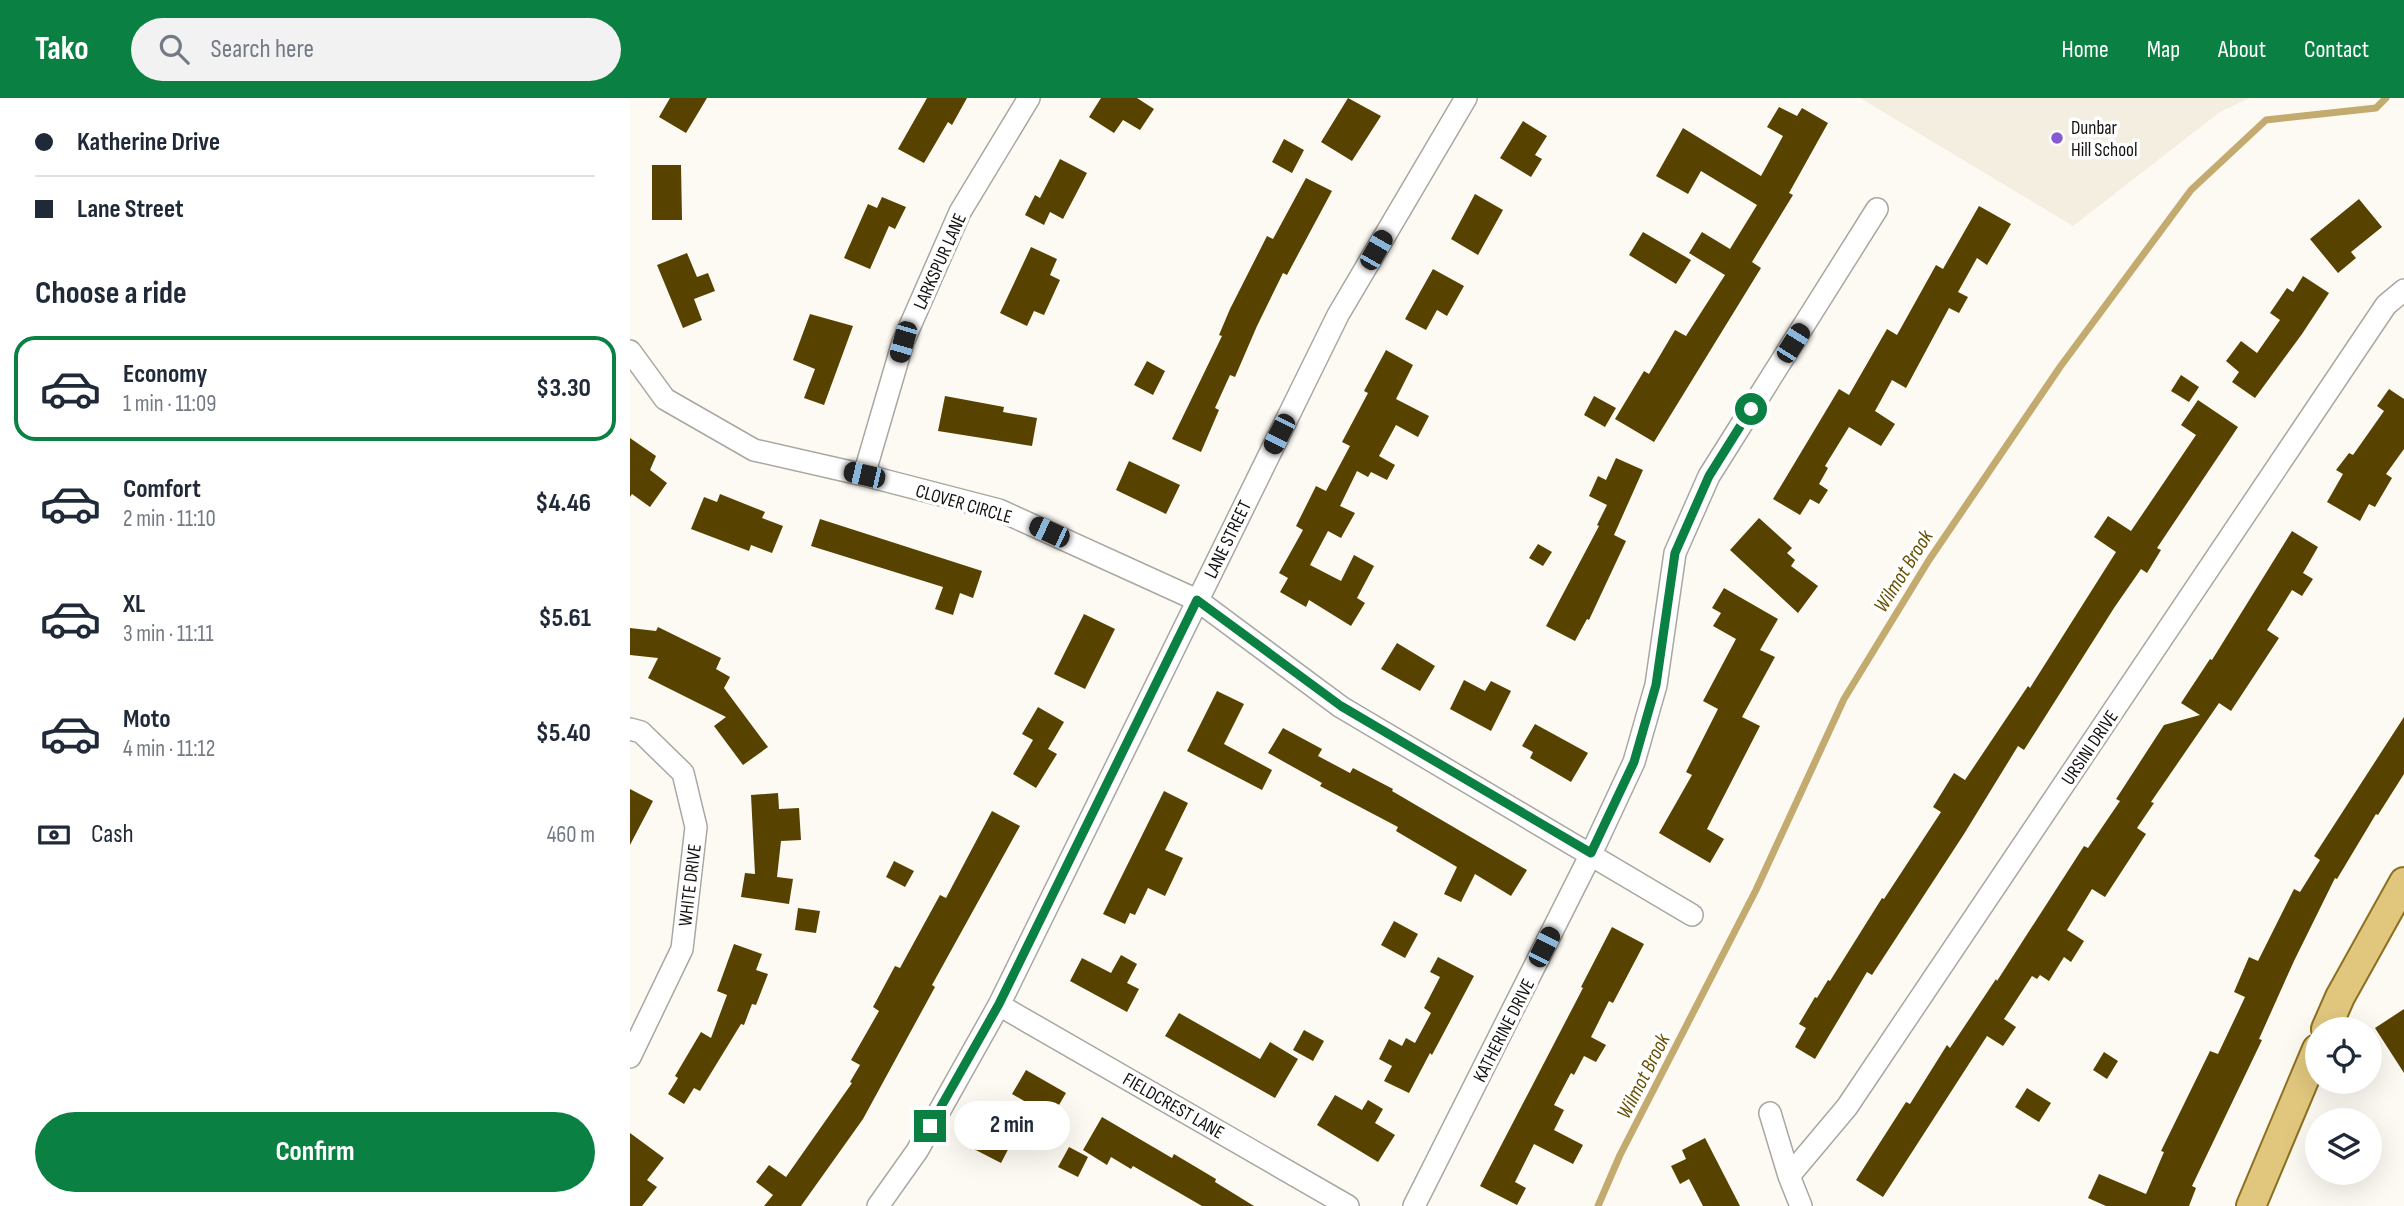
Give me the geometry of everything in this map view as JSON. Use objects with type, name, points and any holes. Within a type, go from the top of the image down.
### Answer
[{"type":"main road","points":[[2332,1017],[2404,882]]},
{"type":"main road","points":[[2251,1206],[2305,1078]]},
{"type":"street","name":"LARKSPUR LANE","points":[[864,475],[903,342],[955,224],[1028,98]]},
{"type":"street","name":"LANE STREET","points":[[878,1206],[917,1151],[999,1004],[1338,315],[1466,98]]},
{"type":"street","name":"KATHERINE DRIVE","points":[[1414,1206],[1634,762],[1656,685],[1675,553],[1709,476],[1877,209]]},
{"type":"street","name":"URSINI DRIVE","points":[[1789,1176],[1847,1107],[2386,305],[2404,290]]},
{"type":"street","name":"CLOVER CIRCLE","points":[[630,351],[665,399],[754,450],[999,510],[1197,600],[1341,706],[1692,915]]},
{"type":"street","name":"WHITE DRIVE","points":[[630,729],[641,732],[683,773],[696,827],[682,949],[630,1057]]},
{"type":"street","name":"FIELDCREST LANE","points":[[999,1004],[1348,1206]]},
{"type":"street","points":[[1770,1113],[1801,1206]]},
{"type":"shaded area","name":"Dunbar Hill School","points":[[1860,98],[2250,98],[2220,112],[2073,226]]},
{"type":"building","points":[[670,98],[707,98],[686,133],[659,117]]},
{"type":"building","points":[[927,98],[967,98],[952,125],[948,122],[924,163],[898,149]]},
{"type":"building","points":[[1101,98],[1137,98],[1154,109],[1140,130],[1123,120],[1114,133],[1089,117]]},
{"type":"building","points":[[1348,98],[1381,116],[1352,161],[1321,142]]},
{"type":"building","points":[[1779,107],[1797,116],[1802,108],[1828,123],[1789,193],[1793,195],[1752,262],[1761,268],[1654,442],[1615,419],[1644,371],[1649,374],[1675,330],[1686,336],[1725,275],[1689,253],[1702,232],[1730,249],[1757,205],[1701,171],[1688,194],[1656,176],[1683,128],[1761,176],[1783,136],[1767,127]]},
{"type":"building","points":[[1523,121],[1547,136],[1535,155],[1542,159],[1531,177],[1500,158]]},
{"type":"building","points":[[1284,139],[1304,150],[1292,173],[1272,162]]},
{"type":"building","points":[[1060,159],[1087,173],[1063,219],[1050,212],[1044,225],[1025,215],[1035,195],[1040,198]]},
{"type":"building","points":[[652,165],[681,165],[682,220],[652,220]]},
{"type":"building","points":[[1306,178],[1332,191],[1287,275],[1283,273],[1235,377],[1230,375],[1215,408],[1219,410],[1201,452],[1172,439],[1222,336],[1219,335],[1230,309],[1267,236],[1273,239]]},
{"type":"building","points":[[1475,194],[1503,210],[1478,255],[1451,239]]},
{"type":"building","points":[[882,197],[906,207],[895,229],[889,226],[870,269],[844,258],[868,204],[877,208]]},
{"type":"building","points":[[2359,199],[2382,227],[2351,252],[2356,258],[2338,273],[2310,239]]},
{"type":"building","points":[[1979,206],[2011,224],[1987,265],[1977,258],[1958,292],[1968,297],[1959,313],[1949,308],[1906,388],[1892,380],[1875,411],[1895,424],[1881,446],[1849,427],[1825,466],[1828,468],[1819,484],[1828,490],[1819,504],[1810,499],[1800,515],[1773,499],[1839,389],[1849,395],[1887,329],[1897,335],[1936,265],[1943,269]]},
{"type":"building","points":[[1643,232],[1691,260],[1676,284],[1629,255]]},
{"type":"building","points":[[1031,247],[1057,259],[1050,275],[1060,280],[1044,315],[1034,311],[1027,326],[1000,313]]},
{"type":"building","points":[[687,253],[697,277],[708,273],[715,291],[694,299],[702,320],[683,328],[657,265]]},
{"type":"building","points":[[1433,269],[1464,286],[1447,316],[1437,310],[1426,330],[1405,319]]},
{"type":"building","points":[[2303,276],[2329,293],[2255,398],[2232,382],[2239,372],[2226,361],[2241,341],[2257,353],[2280,320],[2270,313],[2287,288],[2293,292]]},
{"type":"building","points":[[810,314],[853,326],[824,405],[804,398],[815,369],[793,360]]},
{"type":"building","points":[[1386,350],[1413,365],[1396,399],[1429,416],[1418,437],[1396,425],[1379,456],[1395,465],[1387,480],[1371,472],[1368,477],[1357,471],[1340,506],[1355,513],[1341,538],[1328,531],[1310,565],[1341,581],[1354,555],[1374,566],[1357,598],[1365,603],[1351,626],[1309,600],[1306,607],[1280,592],[1288,578],[1279,573],[1303,530],[1296,526],[1316,486],[1326,491],[1350,446],[1342,442],[1368,393],[1364,391]]},
{"type":"building","points":[[1147,361],[1165,371],[1153,395],[1134,385]]},
{"type":"building","points":[[2181,375],[2199,387],[2189,402],[2171,391]]},
{"type":"building","points":[[2389,389],[2404,399],[2404,449],[2386,474],[2392,478],[2375,507],[2369,504],[2360,521],[2327,502],[2343,474],[2336,470],[2349,453],[2353,455],[2384,411],[2377,406]]},
{"type":"building","points":[[945,396],[1004,407],[1003,412],[1037,418],[1032,446],[938,431]]},
{"type":"building","points":[[1594,396],[1616,408],[1605,427],[1584,415]]},
{"type":"building","points":[[2198,400],[2238,427],[2157,548],[2161,550],[2147,573],[2141,569],[2024,750],[2018,746],[1872,975],[1867,972],[1815,1059],[1795,1047],[1806,1028],[1799,1024],[1815,997],[1817,998],[1828,980],[1830,981],[1882,898],[1884,899],[1941,812],[1933,807],[1954,773],[1965,780],[2028,686],[2030,688],[2116,552],[2094,537],[2108,516],[2131,531],[2196,435],[2181,425]]},
{"type":"building","points":[[630,438],[656,456],[650,470],[667,483],[650,507],[632,494],[630,497]]},
{"type":"building","points":[[1616,458],[1643,470],[1614,535],[1626,541],[1589,620],[1587,619],[1575,641],[1546,626],[1599,526],[1597,525],[1607,505],[1589,496],[1598,476],[1606,480]]},
{"type":"building","points":[[1129,461],[1180,485],[1166,514],[1116,490]]},
{"type":"building","points":[[720,494],[765,512],[762,518],[783,526],[772,553],[751,545],[749,551],[691,529],[704,497],[717,502]]},
{"type":"building","points":[[1759,518],[1792,548],[1787,553],[1795,560],[1791,566],[1818,586],[1798,613],[1730,550]]},
{"type":"building","points":[[820,519],[982,571],[973,598],[960,593],[953,615],[935,609],[943,587],[811,546]]},
{"type":"building","points":[[2292,531],[2318,547],[2303,573],[2313,579],[2302,596],[2292,590],[2267,630],[2279,638],[2231,711],[2219,703],[2151,802],[2154,803],[2137,828],[2146,834],[2105,897],[2092,889],[2067,930],[2084,941],[2071,962],[2064,957],[2049,981],[2040,975],[2037,979],[2032,976],[2004,1019],[2016,1027],[2003,1046],[1987,1036],[1883,1197],[1856,1180],[1906,1102],[1910,1104],[1947,1045],[1950,1048],[1996,979],[1997,981],[2084,846],[2088,848],[2120,801],[2116,799],[2164,725],[2200,715],[2181,703],[2210,659],[2212,660]]},
{"type":"building","points":[[1538,544],[1552,552],[1543,566],[1529,558]]},
{"type":"building","points":[[1724,588],[1778,619],[1760,650],[1775,657],[1742,717],[1760,726],[1707,829],[1724,839],[1710,863],[1659,833],[1692,775],[1686,772],[1718,709],[1703,701],[1736,639],[1713,626],[1721,613],[1712,608]]},
{"type":"building","points":[[1084,614],[1115,629],[1085,689],[1054,674]]},
{"type":"building","points":[[658,627],[721,658],[716,669],[730,677],[724,688],[768,747],[743,765],[714,726],[726,717],[648,678],[658,658],[630,655],[630,628],[656,631]]},
{"type":"building","points":[[1397,643],[1435,666],[1420,691],[1381,669]]},
{"type":"building","points":[[1464,680],[1485,691],[1491,681],[1511,691],[1491,731],[1450,709]]},
{"type":"building","points":[[1217,691],[1244,704],[1224,744],[1272,770],[1262,790],[1187,751]]},
{"type":"building","points":[[1038,707],[1064,722],[1048,749],[1057,754],[1036,788],[1013,774],[1033,740],[1022,734]]},
{"type":"building","points":[[2404,717],[2404,774],[2337,879],[2335,878],[2294,961],[2259,1039],[2262,1040],[2192,1186],[2196,1188],[2189,1206],[2106,1206],[2088,1198],[2099,1174],[2146,1194],[2164,1152],[2161,1151],[2210,1051],[2218,1054],[2245,997],[2234,992],[2249,957],[2258,961],[2294,889],[2300,892],[2320,860],[2314,856]]},
{"type":"building","points":[[1535,724],[1588,753],[1571,782],[1530,758],[1533,752],[1522,746]]},
{"type":"building","points":[[1283,728],[1322,749],[1318,756],[1350,773],[1353,768],[1393,789],[1392,791],[1527,870],[1511,896],[1475,874],[1461,902],[1444,894],[1457,867],[1396,831],[1398,827],[1320,786],[1322,783],[1268,753]]},
{"type":"building","points":[[630,789],[653,801],[630,845]]},
{"type":"building","points":[[1164,791],[1188,803],[1165,850],[1183,858],[1165,896],[1148,888],[1135,915],[1130,913],[1125,924],[1103,914]]},
{"type":"building","points":[[778,793],[779,809],[799,808],[801,840],[781,841],[777,877],[793,879],[789,904],[741,897],[745,873],[755,874],[751,795]]},
{"type":"building","points":[[992,811],[1020,826],[932,985],[935,987],[863,1119],[801,1206],[764,1206],[773,1195],[756,1182],[769,1165],[786,1177],[852,1083],[850,1082],[860,1065],[851,1060],[879,1011],[873,1007],[895,966],[900,968],[940,895],[946,898]]},
{"type":"building","points":[[894,861],[914,871],[905,887],[886,877]]},
{"type":"building","points":[[798,908],[820,911],[816,933],[795,930]]},
{"type":"building","points":[[1394,921],[1418,934],[1405,958],[1381,945]]},
{"type":"building","points":[[1612,927],[1644,944],[1613,1003],[1609,1001],[1591,1037],[1606,1045],[1596,1062],[1584,1056],[1574,1075],[1571,1073],[1554,1105],[1564,1110],[1554,1130],[1583,1145],[1573,1164],[1534,1144],[1515,1182],[1526,1188],[1517,1205],[1480,1186]]},
{"type":"building","points":[[734,944],[762,954],[756,970],[768,974],[756,1005],[752,1004],[744,1025],[741,1024],[700,1091],[694,1088],[684,1104],[668,1094],[678,1078],[675,1076],[701,1032],[711,1038],[727,995],[717,991]]},
{"type":"building","points":[[1121,955],[1137,964],[1127,983],[1139,989],[1127,1012],[1070,981],[1082,958],[1111,973]]},
{"type":"building","points":[[1438,957],[1474,976],[1409,1093],[1384,1081],[1392,1066],[1379,1059],[1389,1039],[1402,1046],[1406,1038],[1415,1043],[1431,1013],[1424,1008],[1440,977],[1430,972]]},
{"type":"building","points":[[2404,1009],[2404,1073],[2382,1039],[2382,1023]]},
{"type":"building","points":[[1179,1013],[1260,1059],[1270,1042],[1298,1059],[1275,1098],[1165,1036]]},
{"type":"building","points":[[1304,1030],[1324,1041],[1313,1061],[1293,1050]]},
{"type":"building","points":[[2104,1052],[2118,1061],[2107,1079],[2093,1070]]},
{"type":"building","points":[[1026,1070],[1066,1093],[1052,1117],[1012,1094]]},
{"type":"building","points":[[2027,1088],[2051,1103],[2039,1122],[2015,1107]]},
{"type":"building","points":[[1335,1095],[1362,1110],[1368,1100],[1383,1109],[1375,1123],[1395,1135],[1378,1162],[1317,1125]]},
{"type":"building","points":[[1102,1117],[1172,1158],[1174,1154],[1254,1206],[1202,1206],[1133,1166],[1131,1169],[1111,1157],[1107,1165],[1083,1150]]},
{"type":"building","points":[[980,1123],[1013,1140],[1001,1163],[968,1146]]},
{"type":"building","points":[[630,1133],[664,1158],[647,1180],[657,1187],[642,1206],[630,1206]]},
{"type":"building","points":[[1705,1138],[1740,1206],[1703,1206],[1689,1179],[1680,1184],[1671,1166],[1686,1159],[1682,1150]]},
{"type":"building","points":[[1069,1147],[1088,1157],[1078,1177],[1058,1167]]},
{"type":"waterway","name":"Wilmot Brook","points":[[1598,1206],[1620,1155],[1756,890],[1844,699],[1929,560],[2060,367],[2191,190],[2266,120],[2376,108],[2386,98]]},
{"type":"place","name":"Dunbar Hill School","points":[[2057,138]]},
{"type":"route","points":[[930,1126],[999,1004],[1197,600],[1341,706],[1591,853],[1634,762],[1656,685],[1675,553],[1709,476],[1751,409]]}]
